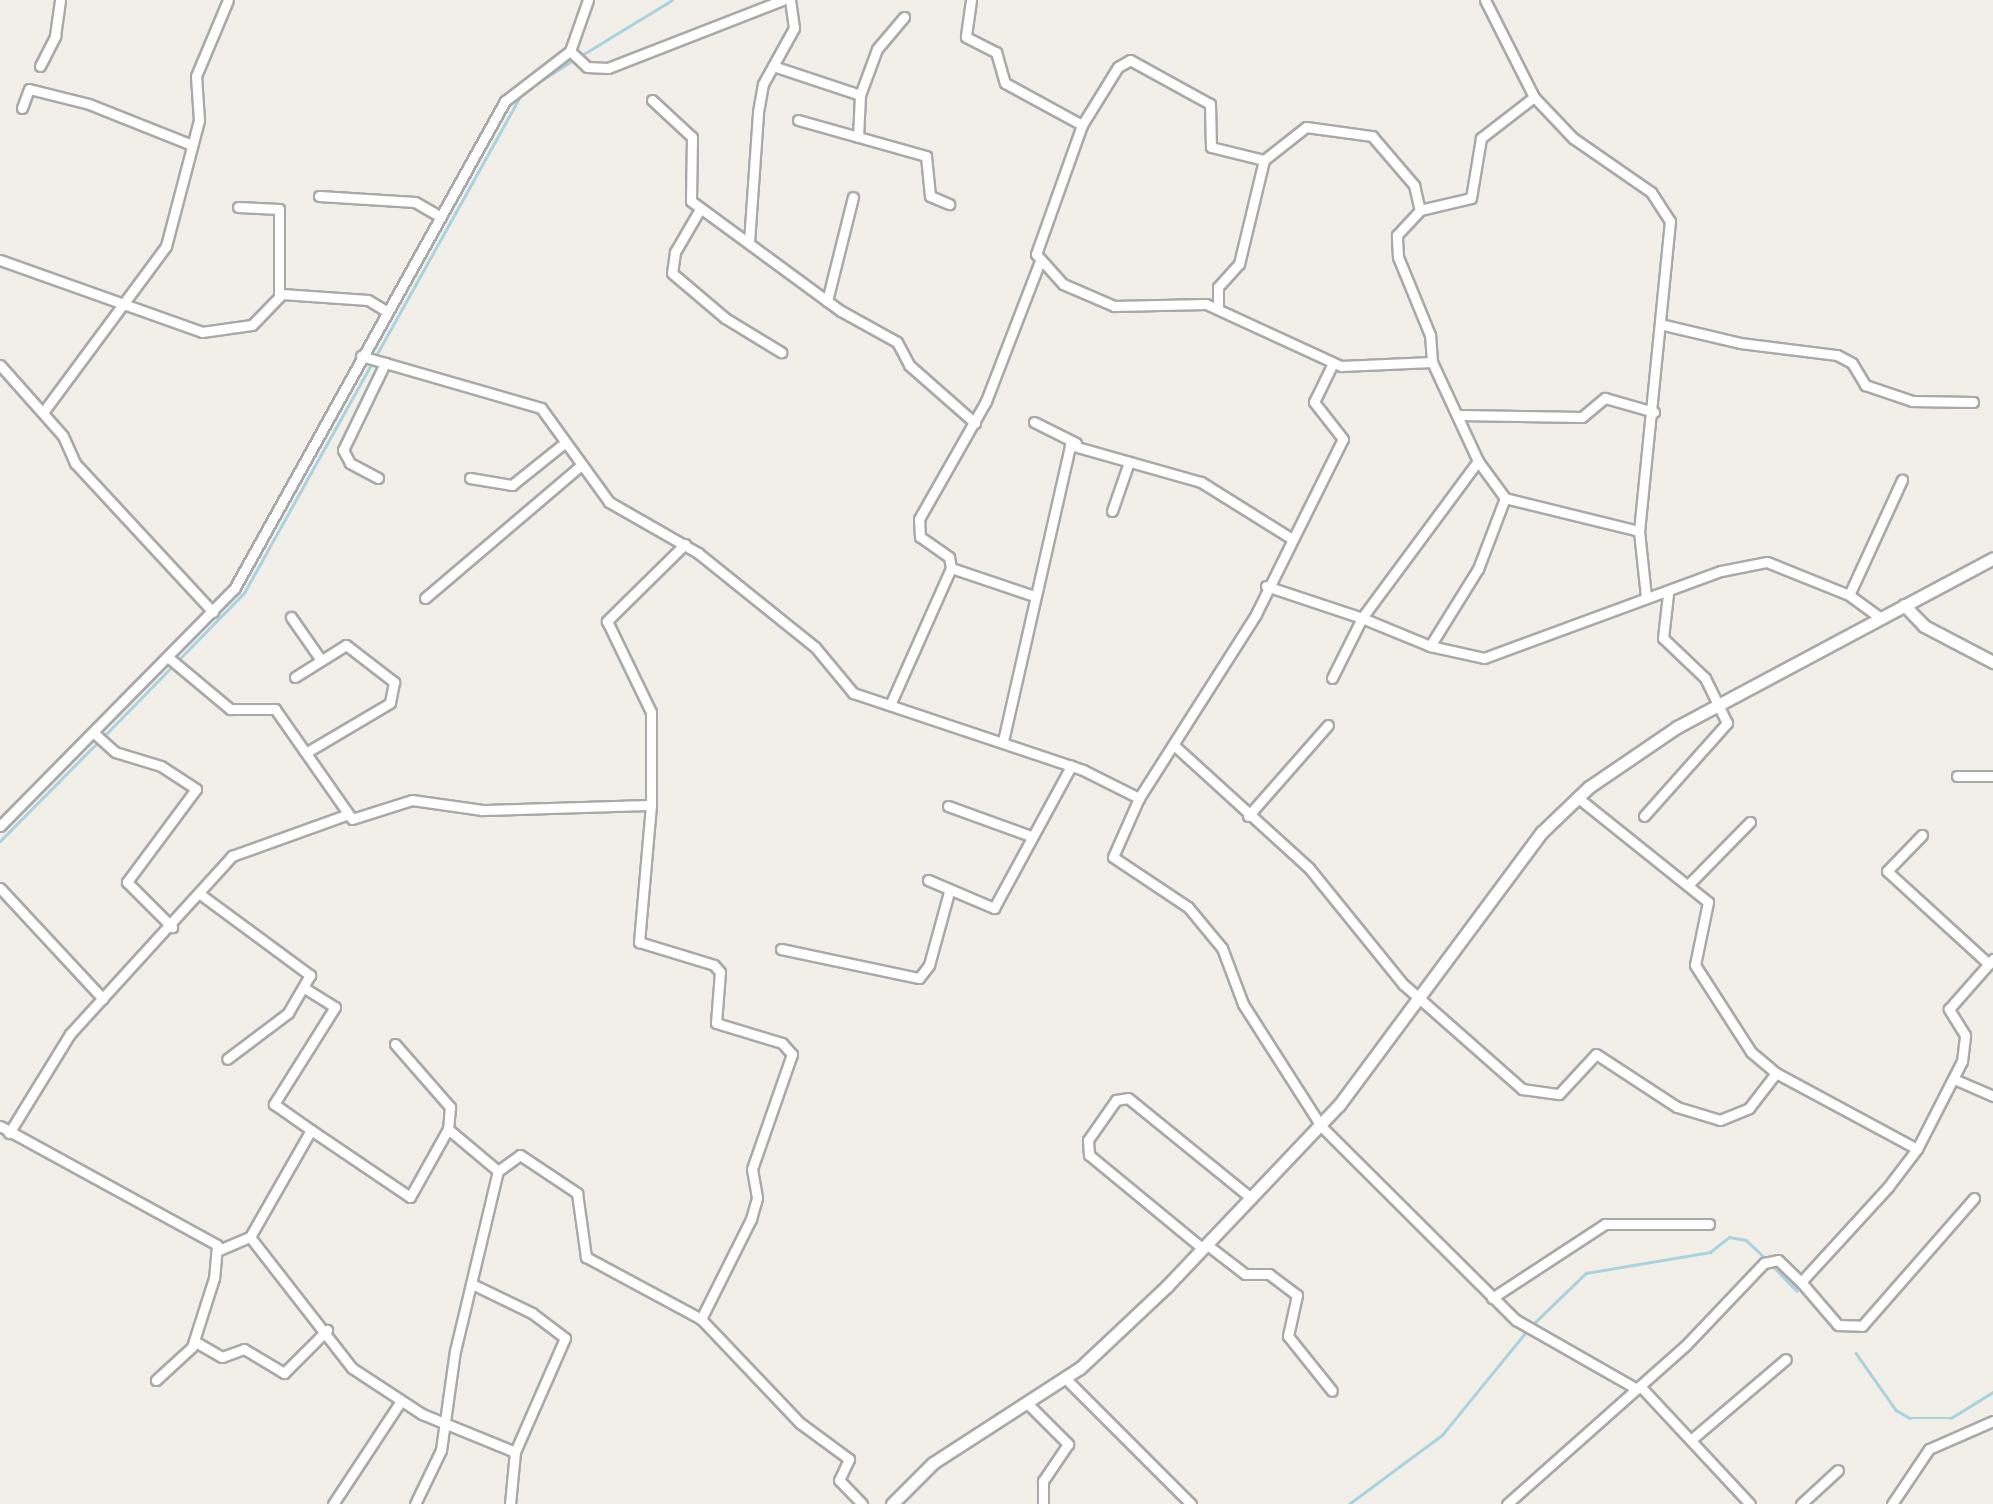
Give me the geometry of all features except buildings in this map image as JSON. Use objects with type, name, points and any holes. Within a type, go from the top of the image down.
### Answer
[{"type":"street","points":[[40,66],[56,36],[60,0]]},
{"type":"street","points":[[44,411],[168,240],[199,120],[196,76],[228,0]]},
{"type":"street","points":[[0,826],[96,735],[243,575],[505,101],[572,53],[588,0]]},
{"type":"street","points":[[572,53],[582,64],[608,68],[786,0],[794,28],[772,66],[758,112],[748,242]]},
{"type":"street","points":[[970,0],[966,38],[999,56],[1005,83],[1082,126]]},
{"type":"street","points":[[1485,0],[1534,97],[1573,138],[1664,208],[1670,231],[1664,325],[1639,532],[1646,597]]},
{"type":"street","points":[[858,136],[860,95],[877,49],[904,17]]},
{"type":"street","points":[[890,705],[951,568],[946,554],[920,537],[917,525],[975,423],[1038,264],[1036,254],[1082,126],[1118,67],[1130,60],[1210,104],[1210,147],[1264,160]]},
{"type":"street","points":[[772,66],[860,95]]},
{"type":"street","points":[[22,108],[29,89],[89,104],[192,145]]},
{"type":"street","points":[[1534,97],[1481,138],[1471,198],[1420,210],[1400,229],[1396,250],[1430,335],[1432,362],[1478,462],[1505,498],[1639,532]]},
{"type":"street","points":[[652,100],[692,137],[688,192],[700,210],[827,301],[897,342],[909,365],[975,423]]},
{"type":"street","points":[[798,120],[926,156],[930,196],[949,204]]},
{"type":"street","points":[[1218,308],[1218,287],[1239,264],[1264,160],[1295,129],[1366,133],[1414,185],[1420,210]]},
{"type":"street","points":[[318,196],[415,202],[439,216]]},
{"type":"street","points":[[827,301],[853,197]]},
{"type":"street","points":[[0,260],[208,332],[252,325],[279,296],[279,210],[238,208]]},
{"type":"street","points":[[700,210],[675,252],[672,274],[725,318],[781,352]]},
{"type":"street","points":[[1038,264],[1102,304],[1218,308],[1333,363],[1360,369],[1432,362]]},
{"type":"street","points":[[279,296],[368,300],[386,311]]},
{"type":"street","points":[[1664,325],[1837,355],[1852,362],[1865,385],[1912,400],[1973,402]]},
{"type":"street","points":[[364,357],[541,408],[562,445],[609,502],[685,544],[814,647],[848,690],[1072,766],[1139,798]]},
{"type":"street","points":[[378,478],[350,463],[343,450],[382,362]]},
{"type":"street","points":[[1333,363],[1314,402],[1343,439],[1289,537],[1256,614],[1176,747],[1139,798],[1115,848],[1116,862],[1188,907],[1222,948],[1243,1004],[1321,1126],[1516,1320],[1639,1388],[1692,1439],[1750,1504]]},
{"type":"street","points":[[0,364],[44,411],[74,463],[213,612]]},
{"type":"street","points":[[1458,416],[1518,411],[1582,417],[1605,398],[1654,412]]},
{"type":"street","points":[[1034,422],[1076,443],[1212,487],[1289,537]]},
{"type":"street","points":[[1003,741],[1066,451],[1076,443]]},
{"type":"street","points":[[470,478],[512,485],[562,445]]},
{"type":"street","points":[[1112,510],[1129,462]]},
{"type":"street","points":[[1332,678],[1362,618],[1478,462]]},
{"type":"street","points":[[424,598],[580,468]]},
{"type":"street","points":[[1850,595],[1902,480]]},
{"type":"street","points":[[1430,646],[1478,569],[1505,498]]},
{"type":"street","points":[[685,544],[607,621],[649,704],[651,805],[639,942],[714,965],[720,972],[716,1024],[792,1048],[752,1168],[757,1198],[751,1219],[702,1319]]},
{"type":"street","points":[[892,1504],[933,1463],[1066,1378],[1204,1246],[1321,1126],[1420,1001],[1542,832],[1577,797],[1637,750],[1993,558]]},
{"type":"street","points":[[1266,586],[1430,646],[1493,656],[1646,597],[1668,594],[1767,562],[1850,595],[1880,618]]},
{"type":"street","points":[[951,568],[1034,596]]},
{"type":"street","points":[[1644,816],[1725,729],[1720,704],[1702,674],[1666,644],[1668,594]]},
{"type":"street","points":[[1904,605],[1924,626],[1993,662]]},
{"type":"street","points":[[291,616],[320,660]]},
{"type":"street","points":[[296,677],[343,646],[356,648],[392,675],[394,697],[307,752]]},
{"type":"street","points":[[169,658],[230,709],[275,709],[346,814],[358,819],[412,800],[482,810],[651,805]]},
{"type":"street","points":[[1248,816],[1328,725]]},
{"type":"street","points":[[96,735],[109,748],[161,766],[196,789],[128,882],[172,927]]},
{"type":"street","points":[[1176,747],[1308,868],[1420,1001],[1496,1072],[1545,1097],[1560,1094],[1596,1054],[1677,1106],[1720,1120],[1749,1108],[1776,1073]]},
{"type":"street","points":[[928,880],[994,908],[1072,766]]},
{"type":"street","points":[[1956,776],[1993,776]]},
{"type":"street","points":[[1577,797],[1689,884],[1710,907],[1695,965],[1751,1052],[1776,1073],[1918,1150]]},
{"type":"street","points":[[948,806],[1031,836]]},
{"type":"street","points":[[9,1134],[70,1034],[240,849],[346,814]]},
{"type":"street","points":[[1689,884],[1750,822]]},
{"type":"street","points":[[1801,1282],[1918,1150],[1954,1079],[1966,1039],[1949,1009],[1991,962],[1887,870],[1922,835]]},
{"type":"street","points":[[0,888],[102,999]]},
{"type":"street","points":[[781,948],[919,978],[950,892]]},
{"type":"street","points":[[200,894],[308,972],[306,989],[277,1024],[228,1060]]},
{"type":"street","points":[[306,989],[335,1006],[274,1100],[410,1197],[448,1129],[450,1106],[395,1044]]},
{"type":"street","points":[[1954,1079],[1993,1096]]},
{"type":"street","points":[[1251,1198],[1124,1096],[1116,1100],[1088,1140],[1088,1155],[1204,1246],[1245,1274],[1269,1274],[1297,1295],[1288,1336],[1332,1391]]},
{"type":"street","points":[[0,1126],[140,1206],[205,1234],[219,1250]]},
{"type":"street","points":[[448,1129],[498,1171]]},
{"type":"street","points":[[219,1250],[250,1237],[311,1130]]},
{"type":"street","points":[[415,1504],[438,1459],[498,1171],[520,1156],[574,1188],[586,1258],[702,1319],[800,1423],[849,1459],[839,1480],[862,1504]]},
{"type":"street","points":[[1507,1504],[1639,1388],[1768,1261],[1801,1282],[1838,1325],[1862,1326],[1974,1198]]},
{"type":"street","points":[[1492,1298],[1605,1224],[1708,1224]]},
{"type":"street","points":[[250,1237],[327,1330],[352,1368],[401,1401],[515,1452]]},
{"type":"street","points":[[156,1380],[194,1341],[219,1250]]},
{"type":"street","points":[[472,1284],[532,1312],[565,1338],[515,1452],[510,1504]]},
{"type":"street","points":[[194,1341],[222,1358],[244,1349],[284,1373],[327,1330]]},
{"type":"street","points":[[1692,1439],[1786,1359]]},
{"type":"street","points":[[1066,1378],[1190,1504]]},
{"type":"street","points":[[333,1504],[401,1401]]},
{"type":"street","points":[[1028,1404],[1068,1444],[1043,1481],[1043,1504]]},
{"type":"street","points":[[1892,1504],[1930,1449],[1993,1421]]},
{"type":"street","points":[[1801,1504],[1838,1470]]},
{"type":"waterway","points":[[582,55],[672,0]]},
{"type":"waterway","points":[[531,87],[575,59]]},
{"type":"waterway","points":[[103,737],[244,593],[521,95]]},
{"type":"waterway","points":[[0,841],[97,743]]},
{"type":"waterway","points":[[1349,1504],[1442,1435],[1530,1327],[1586,1273],[1710,1252],[1729,1237],[1746,1240],[1765,1258]]},
{"type":"waterway","points":[[1771,1264],[1797,1291]]},
{"type":"waterway","points":[[1856,1353],[1896,1410],[1910,1418],[1951,1418],[1993,1392]]}]
